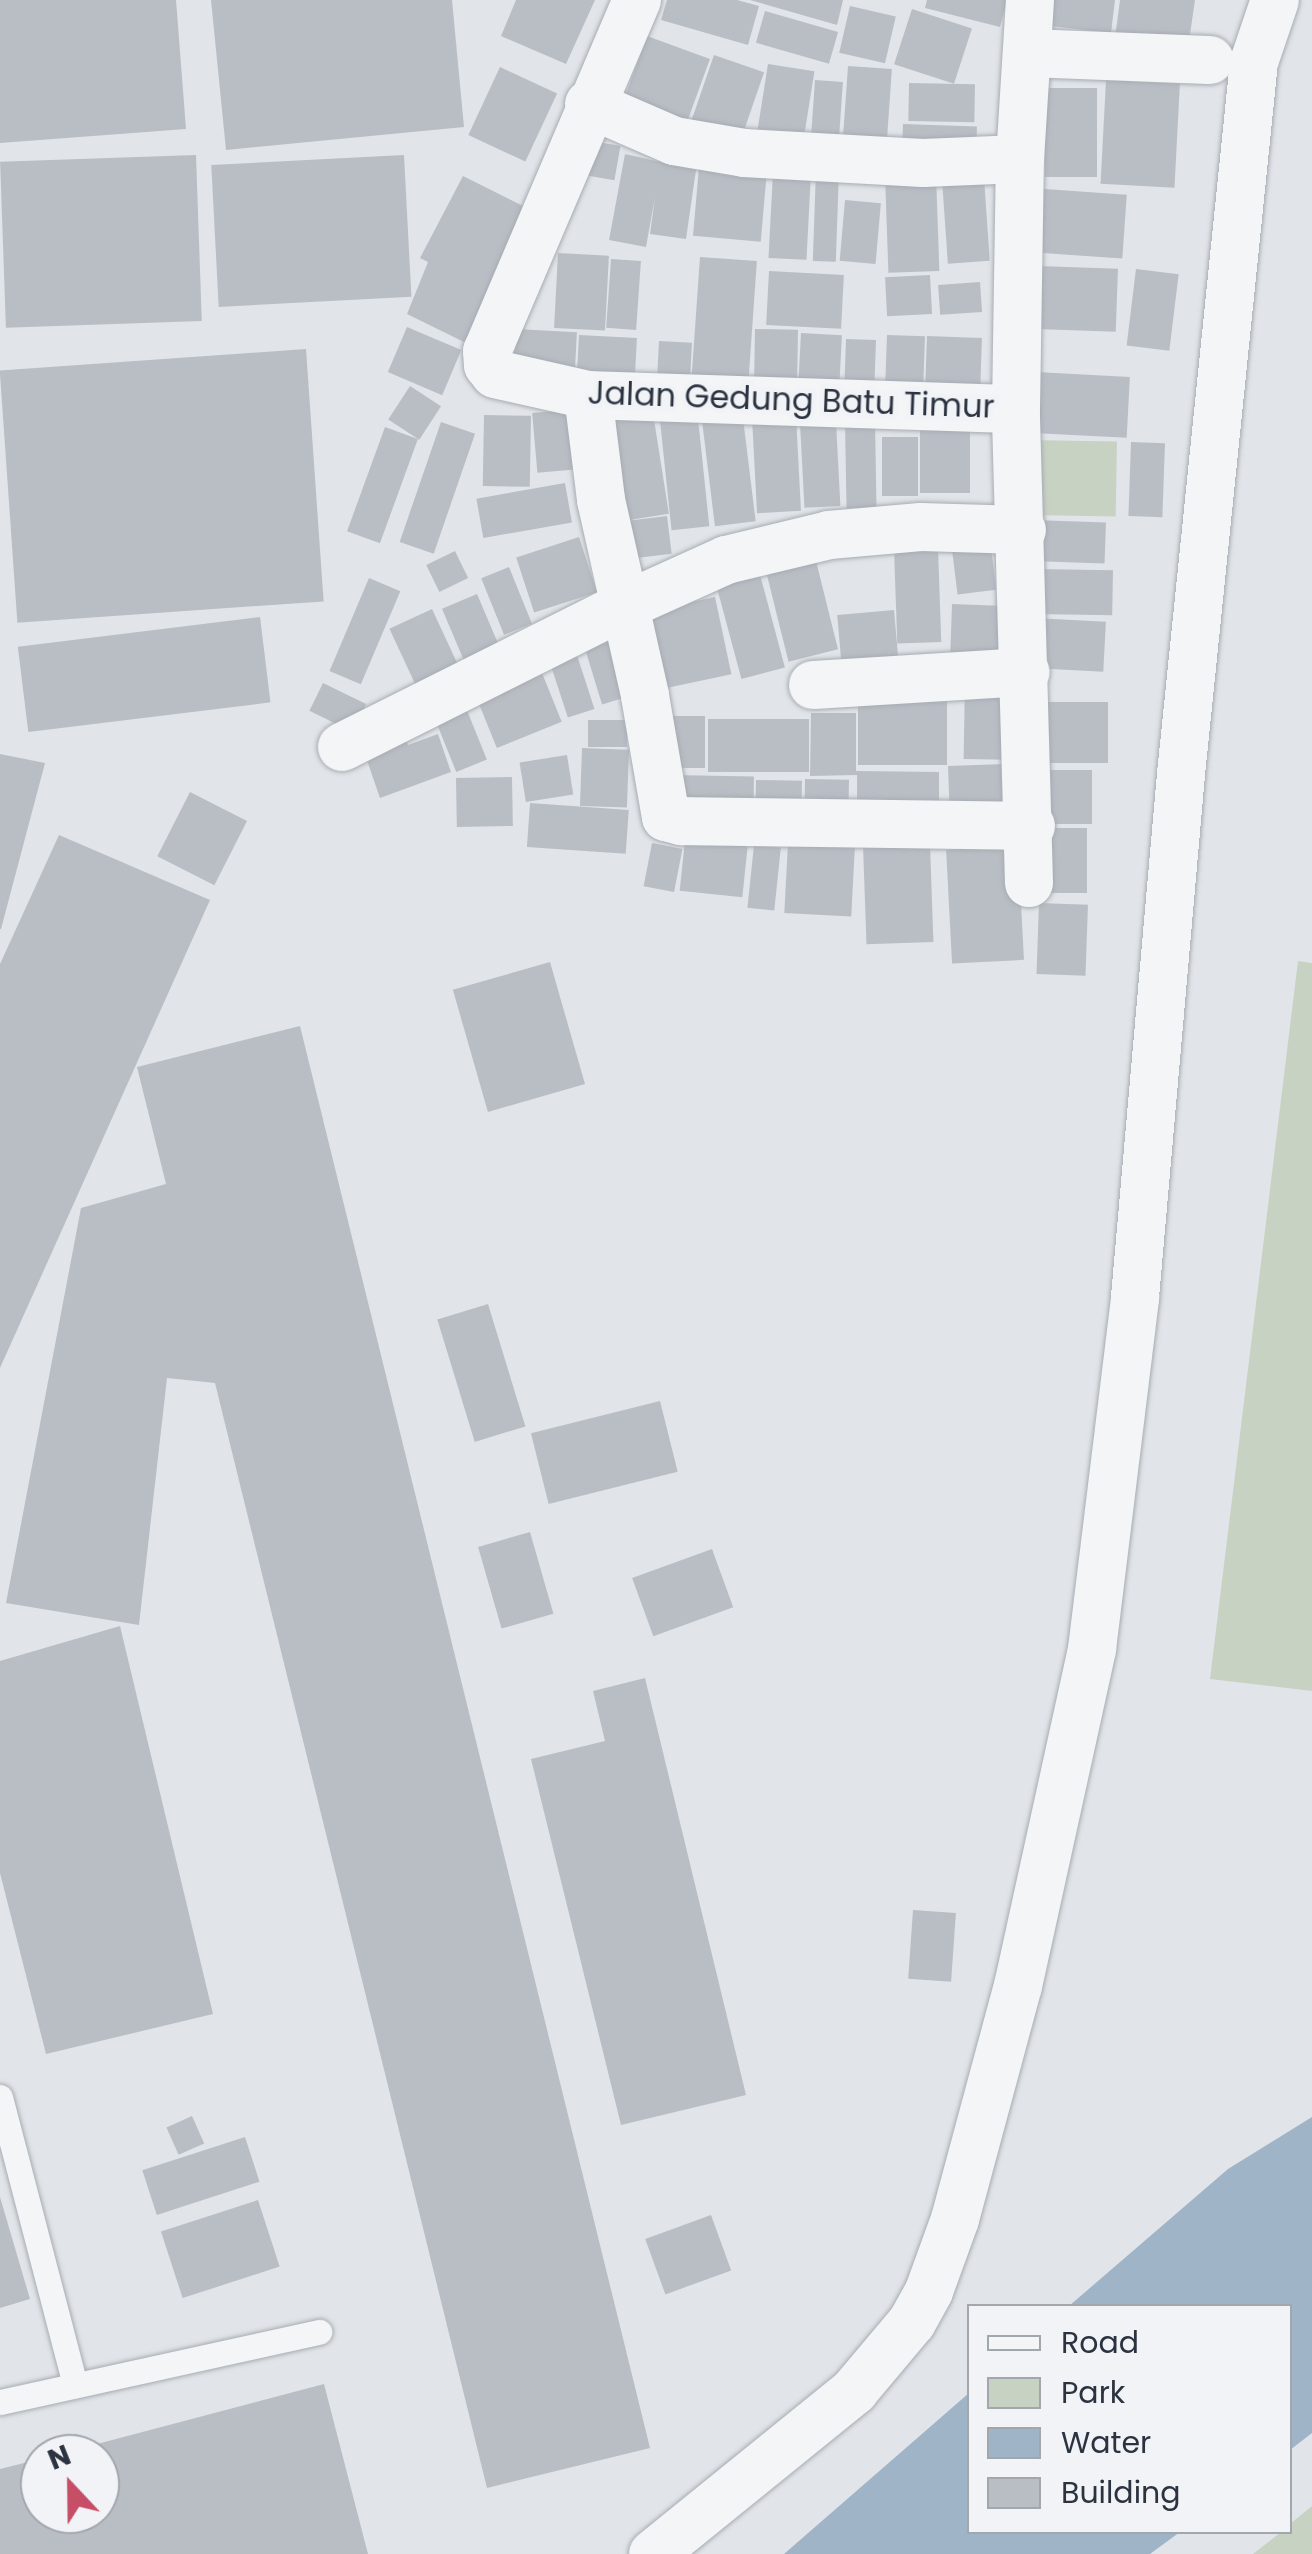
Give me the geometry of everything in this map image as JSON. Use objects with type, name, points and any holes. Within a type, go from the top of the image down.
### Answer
[{"type":"street","name":"Jalan Gedung Batu Timur","points":[[637,0],[486,351],[488,365],[495,374],[588,395],[1016,408]]},
{"type":"street","points":[[1029,883],[1031,826],[1016,408],[1020,159],[1030,0]]},
{"type":"street","points":[[654,2554],[854,2391],[912,2322],[929,2291],[955,2219],[1018,1986],[1092,1649],[1135,1298],[1181,774],[1254,62],[1275,0]]},
{"type":"street","points":[[1027,53],[1210,60]]},
{"type":"street","points":[[590,104],[674,141],[744,153],[922,163],[1020,159]]},
{"type":"street","points":[[588,395],[601,500],[622,606],[645,696],[663,810],[673,821],[1031,826]]},
{"type":"street","points":[[342,747],[622,606],[726,560],[829,535],[921,527],[1022,530]]},
{"type":"street","points":[[814,685],[1026,672]]},
{"type":"lane","points":[[0,2097],[75,2385]]},
{"type":"lane","points":[[0,2402],[319,2332]]},
{"type":"green space","points":[[1027,440],[1117,442],[1116,517],[1026,515]]},
{"type":"green space","points":[[1298,961],[1312,963],[1312,1691],[1210,1679]]},
{"type":"green space","points":[[1312,2506],[1312,2554],[1253,2554],[1278,2534],[1292,2534],[1292,2522]]},
{"type":"water","points":[[1312,2117],[1312,2433],[1292,2448],[1292,2304],[1071,2304],[1228,2169]]},
{"type":"water","points":[[967,2395],[967,2534],[1177,2534],[1150,2554],[784,2554]]},
{"type":"building","points":[[0,0],[176,0],[186,129],[0,143]]},
{"type":"building","points":[[211,0],[452,0],[464,127],[226,150]]},
{"type":"building","points":[[516,0],[595,0],[566,64],[501,36]]},
{"type":"building","points":[[667,0],[737,0],[759,6],[748,45],[661,20]]},
{"type":"building","points":[[750,0],[843,0],[837,25]]},
{"type":"building","points":[[927,0],[1007,0],[1000,27],[925,8]]},
{"type":"building","points":[[1046,0],[1115,0],[1111,33],[1042,25]]},
{"type":"building","points":[[1120,0],[1195,0],[1188,48],[1115,38]]},
{"type":"building","points":[[850,6],[896,17],[885,63],[839,53]]},
{"type":"building","points":[[912,9],[972,28],[954,84],[894,64]]},
{"type":"building","points":[[765,11],[838,32],[829,64],[756,43]]},
{"type":"building","points":[[647,36],[710,59],[684,129],[621,106]]},
{"type":"building","points":[[714,55],[764,72],[742,137],[692,120]]},
{"type":"building","points":[[768,64],[814,71],[804,138],[758,130]]},
{"type":"building","points":[[848,66],[892,69],[887,143],[843,140]]},
{"type":"building","points":[[500,67],[557,94],[525,162],[468,135]]},
{"type":"building","points":[[815,80],[843,82],[839,138],[811,136]]},
{"type":"building","points":[[1106,80],[1180,84],[1174,188],[1101,184]]},
{"type":"building","points":[[909,83],[975,84],[974,122],[908,121]]},
{"type":"building","points":[[1045,88],[1097,88],[1097,177],[1045,177]]},
{"type":"building","points":[[903,124],[977,127],[976,156],[902,153]]},
{"type":"building","points":[[587,140],[620,146],[614,180],[581,174]]},
{"type":"building","points":[[625,154],[696,170],[686,239],[650,234],[655,197],[646,247],[609,240]]},
{"type":"building","points":[[196,155],[202,321],[6,328],[0,162]]},
{"type":"building","points":[[404,155],[411,297],[219,307],[211,165]]},
{"type":"building","points":[[699,167],[767,173],[761,242],[693,236]]},
{"type":"building","points":[[816,170],[839,171],[836,262],[813,261]]},
{"type":"building","points":[[773,172],[811,174],[806,260],[768,258]]},
{"type":"building","points":[[936,174],[939,271],[888,273],[885,176]]},
{"type":"building","points":[[463,176],[533,211],[466,343],[407,314],[428,262],[420,258]]},
{"type":"building","points":[[984,178],[990,261],[948,264],[942,181]]},
{"type":"building","points":[[1030,188],[1127,195],[1122,259],[1026,252]]},
{"type":"building","points":[[845,200],[881,203],[876,264],[840,261]]},
{"type":"building","points":[[558,253],[609,256],[605,331],[554,328]]},
{"type":"building","points":[[700,257],[757,261],[748,391],[691,387]]},
{"type":"building","points":[[611,259],[641,261],[636,330],[606,328]]},
{"type":"building","points":[[1038,266],[1118,269],[1116,332],[1036,329]]},
{"type":"building","points":[[1136,269],[1179,274],[1169,351],[1127,345]]},
{"type":"building","points":[[769,271],[844,275],[841,329],[766,325]]},
{"type":"building","points":[[930,275],[932,314],[887,316],[885,277]]},
{"type":"building","points":[[980,282],[982,312],[940,315],[938,285]]},
{"type":"building","points":[[407,327],[461,350],[442,395],[388,372]]},
{"type":"building","points":[[516,329],[577,332],[575,373],[514,370]]},
{"type":"building","points":[[755,329],[798,330],[797,390],[754,389]]},
{"type":"building","points":[[801,333],[842,335],[839,389],[798,387]]},
{"type":"building","points":[[579,335],[637,338],[635,381],[577,378]]},
{"type":"building","points":[[887,335],[925,336],[923,385],[885,384]]},
{"type":"building","points":[[927,336],[982,338],[980,392],[925,390]]},
{"type":"building","points":[[846,339],[876,340],[874,394],[844,393]]},
{"type":"building","points":[[659,341],[692,343],[690,381],[657,379]]},
{"type":"building","points":[[306,349],[324,601],[17,623],[0,370]]},
{"type":"building","points":[[1036,372],[1130,377],[1127,438],[1033,433]]},
{"type":"building","points":[[410,386],[441,406],[419,440],[388,420]]},
{"type":"building","points":[[652,407],[669,514],[619,522],[602,415]]},
{"type":"building","points":[[578,409],[583,469],[537,473],[532,413]]},
{"type":"building","points":[[697,409],[709,526],[672,530],[659,413]]},
{"type":"building","points":[[742,410],[756,521],[715,526],[701,415]]},
{"type":"building","points":[[484,415],[531,416],[530,487],[483,486]]},
{"type":"building","points":[[796,416],[801,511],[757,513],[752,418]]},
{"type":"building","points":[[875,421],[877,508],[847,509],[845,422]]},
{"type":"building","points":[[441,422],[475,434],[434,554],[400,542]]},
{"type":"building","points":[[836,422],[840,506],[804,508],[800,424]]},
{"type":"building","points":[[385,427],[418,439],[380,543],[347,531]]},
{"type":"building","points":[[920,429],[970,429],[970,493],[920,493]]},
{"type":"building","points":[[882,437],[918,437],[918,496],[882,496]]},
{"type":"building","points":[[1131,442],[1165,443],[1162,517],[1128,516]]},
{"type":"building","points":[[565,483],[572,522],[483,538],[476,499]]},
{"type":"building","points":[[667,516],[672,554],[614,561],[609,523]]},
{"type":"building","points":[[1033,520],[1106,523],[1105,564],[1032,561]]},
{"type":"building","points":[[579,537],[597,592],[534,613],[516,557]]},
{"type":"building","points":[[991,547],[996,590],[958,594],[952,552]]},
{"type":"building","points":[[938,548],[941,642],[897,643],[894,550]]},
{"type":"building","points":[[455,551],[468,578],[439,592],[426,565]]},
{"type":"building","points":[[816,561],[838,649],[789,662],[767,573]]},
{"type":"building","points":[[509,567],[532,624],[504,635],[481,578]]},
{"type":"building","points":[[758,567],[785,667],[741,679],[715,579]]},
{"type":"building","points":[[1035,569],[1113,570],[1112,615],[1034,614]]},
{"type":"building","points":[[369,578],[400,591],[361,684],[330,671]]},
{"type":"building","points":[[477,594],[499,646],[464,660],[442,609]]},
{"type":"building","points":[[715,597],[731,674],[663,689],[647,612]]},
{"type":"building","points":[[952,604],[1006,606],[1004,661],[950,659]]},
{"type":"building","points":[[432,609],[458,665],[416,685],[389,629]]},
{"type":"building","points":[[894,610],[899,663],[842,668],[837,615]]},
{"type":"building","points":[[260,617],[270,702],[28,732],[18,647]]},
{"type":"building","points":[[1034,618],[1106,622],[1103,672],[1031,668]]},
{"type":"building","points":[[611,638],[629,696],[602,705],[584,646]]},
{"type":"building","points":[[575,649],[594,709],[568,718],[548,658]]},
{"type":"building","points":[[540,668],[562,722],[497,748],[475,694]]},
{"type":"building","points":[[965,680],[1008,681],[1007,760],[964,759]]},
{"type":"building","points":[[323,683],[366,704],[353,732],[309,711]]},
{"type":"building","points":[[858,688],[947,688],[947,765],[858,765]]},
{"type":"building","points":[[1034,702],[1108,702],[1108,763],[1034,763]]},
{"type":"building","points":[[464,703],[487,760],[456,772],[433,715]]},
{"type":"building","points":[[811,713],[856,713],[856,771],[939,772],[939,812],[857,811],[857,775],[810,776]]},
{"type":"building","points":[[665,716],[705,716],[705,768],[665,768]]},
{"type":"building","points":[[708,719],[809,719],[809,772],[708,772]]},
{"type":"building","points":[[588,720],[627,720],[627,747],[588,747]]},
{"type":"building","points":[[403,732],[408,745],[438,734],[451,772],[380,798],[362,746]]},
{"type":"building","points":[[582,748],[629,750],[627,808],[580,806]]},
{"type":"building","points":[[0,754],[45,763],[1,929],[0,929]]},
{"type":"building","points":[[567,755],[573,795],[526,802],[520,763]]},
{"type":"building","points":[[1004,764],[1006,813],[950,815],[948,766]]},
{"type":"building","points":[[1037,770],[1092,770],[1092,824],[1037,824]]},
{"type":"building","points":[[673,775],[754,776],[753,815],[672,814]]},
{"type":"building","points":[[512,777],[513,826],[457,827],[456,778]]},
{"type":"building","points":[[805,779],[849,780],[848,821],[804,820]]},
{"type":"building","points":[[756,780],[802,781],[801,818],[755,817]]},
{"type":"building","points":[[190,792],[247,821],[214,885],[157,856]]},
{"type":"building","points":[[530,803],[629,810],[626,854],[527,847]]},
{"type":"building","points":[[1036,828],[1087,828],[1087,893],[1036,893]]},
{"type":"building","points":[[59,835],[210,900],[0,1368],[0,964]]},
{"type":"building","points":[[685,840],[748,847],[742,897],[680,891]]},
{"type":"building","points":[[652,843],[682,849],[674,892],[644,886]]},
{"type":"building","points":[[788,843],[855,847],[851,916],[784,913]]},
{"type":"building","points":[[930,844],[933,942],[866,944],[863,846]]},
{"type":"building","points":[[754,845],[781,848],[774,910],[747,908]]},
{"type":"building","points":[[1018,846],[1024,960],[952,964],[946,850]]},
{"type":"building","points":[[1039,903],[1088,905],[1085,976],[1037,974]]},
{"type":"building","points":[[550,962],[585,1084],[488,1112],[453,990]]},
{"type":"building","points":[[300,1026],[650,2448],[487,2488],[215,1383],[167,1378],[139,1625],[6,1603],[81,1208],[166,1184],[137,1067]]},
{"type":"building","points":[[488,1304],[525,1426],[475,1442],[437,1319]]},
{"type":"building","points":[[660,1401],[678,1472],[549,1504],[531,1433]]},
{"type":"building","points":[[530,1532],[553,1614],[502,1629],[478,1547]]},
{"type":"building","points":[[712,1549],[733,1607],[653,1636],[632,1578]]},
{"type":"building","points":[[120,1626],[213,2014],[46,2054],[0,1873],[0,1661]]},
{"type":"building","points":[[645,1678],[746,2095],[621,2125],[531,1759],[605,1741],[593,1691]]},
{"type":"building","points":[[913,1910],[956,1913],[951,1982],[908,1979]]},
{"type":"building","points":[[192,2116],[204,2143],[179,2155],[166,2127]]},
{"type":"building","points":[[245,2137],[260,2182],[157,2215],[142,2170]]},
{"type":"building","points":[[0,2197],[30,2299],[0,2308]]},
{"type":"building","points":[[258,2200],[280,2267],[183,2298],[161,2232]]},
{"type":"building","points":[[711,2215],[731,2270],[665,2294],[645,2239]]},
{"type":"building","points":[[324,2384],[368,2554],[0,2554],[0,2469],[20,2464],[20,2534],[120,2534],[120,2438]]}]
